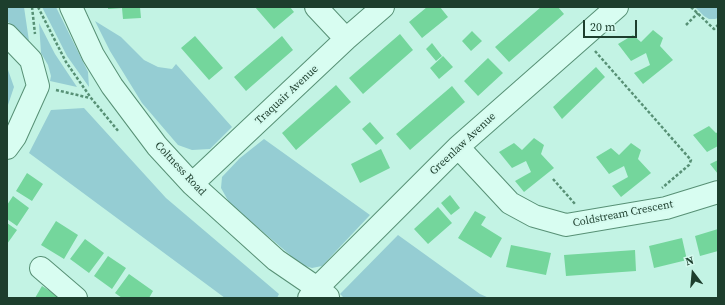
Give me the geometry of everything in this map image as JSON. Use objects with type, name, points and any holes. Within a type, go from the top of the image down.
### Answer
[{"type":"street","name":"Coltness Road","points":[[71,7],[93,55],[112,86],[157,146],[192,184],[276,260],[318,295]]},
{"type":"street","points":[[316,7],[346,39]]},
{"type":"street","name":"Traquair Avenue","points":[[192,184],[346,39],[383,7]]},
{"type":"street","name":"Greenlaw Avenue","points":[[318,295],[458,147],[617,7]]},
{"type":"street","points":[[7,35],[31,60],[38,86],[15,137],[7,148]]},
{"type":"street","name":"Coldstream Crescent","points":[[458,147],[510,203],[534,216],[566,225],[666,208],[718,192]]},
{"type":"street","points":[[41,268],[76,298]]},
{"type":"path","points":[[691,7],[714,29],[718,26]]},
{"type":"path","points":[[686,25],[698,13]]},
{"type":"path","points":[[583,37],[691,160],[689,165],[652,196],[657,209]]},
{"type":"path","points":[[38,86],[91,98],[112,86]]},
{"type":"path","points":[[553,179],[590,221]]},
{"type":"shaded area","points":[[7,7],[24,7],[29,41],[7,21]]},
{"type":"shaded area","points":[[42,7],[56,7],[88,72],[89,87],[67,56]]},
{"type":"shaded area","points":[[695,7],[718,7],[718,18],[709,19]]},
{"type":"shaded area","points":[[95,21],[121,37],[144,60],[158,67],[172,69],[176,64],[232,127],[210,149],[192,150],[178,145],[142,103],[110,51]]},
{"type":"shaded area","points":[[39,23],[55,54],[77,87],[50,81],[51,76],[48,65],[41,53]]},
{"type":"shaded area","points":[[7,67],[14,87],[7,108]]},
{"type":"shaded area","points":[[84,108],[166,198],[279,294],[277,298],[225,298],[29,153],[51,110]]},
{"type":"shaded area","points":[[264,139],[370,215],[322,266],[312,268],[302,265],[230,204],[221,188],[222,177],[240,158]]},
{"type":"shaded area","points":[[398,235],[480,294],[489,298],[344,298],[340,294]]},
{"type":"building","points":[[108,7],[140,7],[141,18],[123,19],[122,8],[108,9]]},
{"type":"building","points":[[255,7],[290,7],[294,12],[274,29]]},
{"type":"building","points":[[427,7],[440,7],[448,17],[422,38],[409,22]]},
{"type":"building","points":[[541,7],[558,7],[564,14],[509,62],[495,47]]},
{"type":"building","points":[[653,30],[663,38],[660,46],[673,60],[643,84],[634,73],[650,65],[646,53],[631,61],[618,44],[633,35],[641,42]]},
{"type":"building","points":[[472,31],[482,41],[471,51],[462,41]]},
{"type":"building","points":[[400,34],[413,50],[363,94],[349,78]]},
{"type":"building","points":[[195,36],[223,68],[209,80],[181,48]]},
{"type":"building","points":[[282,36],[293,50],[246,91],[234,77]]},
{"type":"building","points":[[432,43],[442,56],[436,61],[426,49]]},
{"type":"building","points":[[443,56],[453,67],[439,79],[430,68]]},
{"type":"building","points":[[488,58],[503,73],[478,96],[464,81]]},
{"type":"building","points":[[596,67],[605,77],[562,119],[553,107]]},
{"type":"building","points":[[336,85],[351,102],[296,150],[282,133]]},
{"type":"building","points":[[452,86],[465,102],[410,150],[396,134]]},
{"type":"building","points":[[370,122],[384,138],[376,145],[362,129]]},
{"type":"building","points":[[709,126],[716,133],[718,132],[718,146],[707,152],[693,135]]},
{"type":"building","points":[[534,138],[544,145],[541,154],[554,168],[524,192],[515,181],[531,172],[526,161],[512,168],[499,152],[514,143],[522,150]]},
{"type":"building","points":[[631,143],[641,150],[638,159],[651,173],[621,197],[612,186],[628,177],[624,166],[609,174],[596,157],[611,148],[619,155]]},
{"type":"building","points":[[381,149],[390,168],[360,183],[351,164]]},
{"type":"building","points":[[718,160],[718,174],[710,164]]},
{"type":"building","points":[[27,173],[43,184],[32,201],[16,191]]},
{"type":"building","points":[[450,195],[460,208],[451,215],[441,203]]},
{"type":"building","points":[[13,196],[29,208],[17,226],[7,219],[7,205]]},
{"type":"building","points":[[438,207],[452,223],[428,244],[414,229]]},
{"type":"building","points":[[475,211],[486,217],[481,225],[502,238],[491,258],[458,238]]},
{"type":"building","points":[[56,221],[78,235],[64,259],[41,245]]},
{"type":"building","points":[[7,223],[17,230],[7,244]]},
{"type":"building","points":[[718,229],[718,251],[700,256],[695,236]]},
{"type":"building","points":[[682,238],[687,260],[654,268],[649,246]]},
{"type":"building","points":[[85,239],[104,253],[89,273],[70,259]]},
{"type":"building","points":[[511,245],[551,253],[546,275],[506,267]]},
{"type":"building","points":[[635,250],[636,271],[566,276],[564,255]]},
{"type":"building","points":[[108,256],[126,268],[112,289],[94,276]]},
{"type":"building","points":[[129,274],[153,291],[149,298],[122,298],[115,293]]},
{"type":"building","points":[[42,286],[61,298],[35,298]]}]
